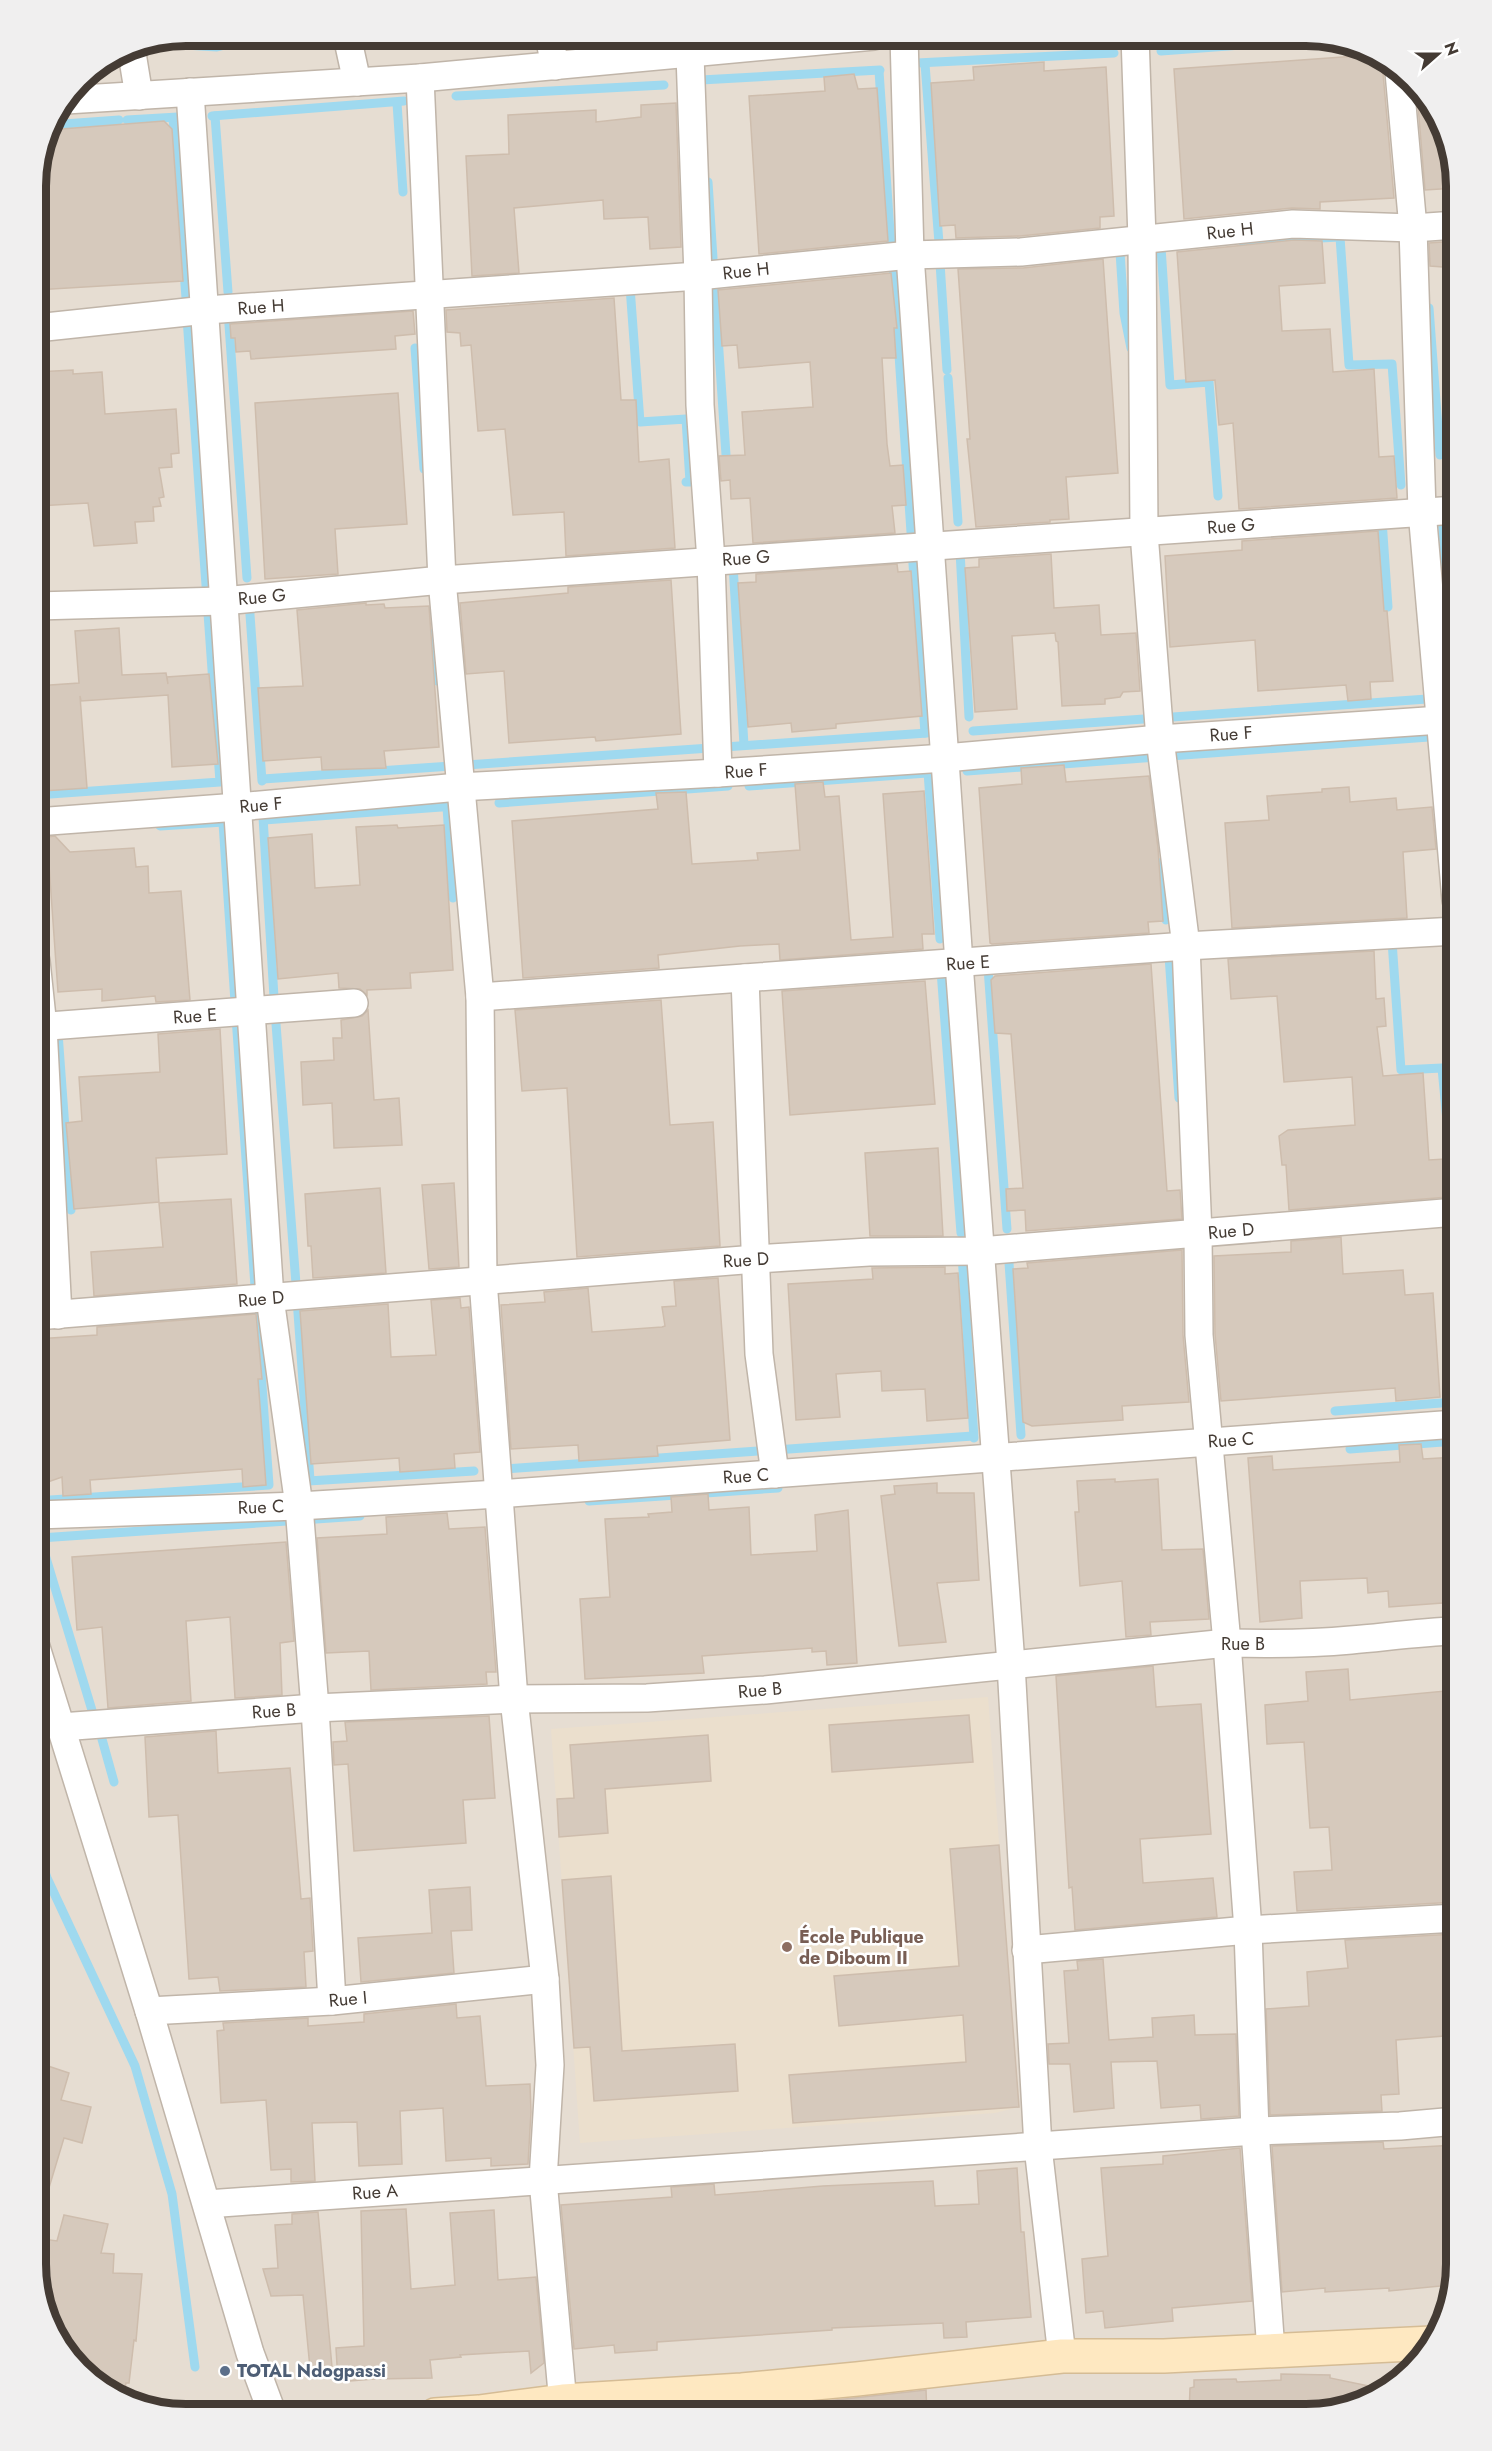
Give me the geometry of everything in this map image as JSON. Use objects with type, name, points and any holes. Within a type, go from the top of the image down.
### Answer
[{"type":"main road","points":[[603,2404],[1062,2356],[1164,2356],[1421,2344]]},
{"type":"street","points":[[349,47],[357,82]]},
{"type":"street","points":[[551,47],[555,66]]},
{"type":"street","points":[[77,99],[420,78],[690,55],[738,47]]},
{"type":"street","points":[[904,47],[910,255],[1011,1664],[1038,2147],[1062,2356]]},
{"type":"street","points":[[1135,47],[1142,239],[1144,533],[1160,739],[1186,946],[1198,1234],[1199,1335],[1227,1643],[1248,1930],[1255,2131],[1271,2351]]},
{"type":"street","points":[[690,55],[700,405],[711,561],[718,773]]},
{"type":"street","points":[[133,57],[139,96]]},
{"type":"street","points":[[420,78],[442,580],[459,787],[480,997],[483,1280],[514,1699],[546,1978],[550,2065],[543,2180],[563,2404]]},
{"type":"street","points":[[1400,83],[1413,228],[1422,512],[1446,703]]},
{"type":"street","points":[[190,92],[270,1299],[299,1506],[315,1708],[332,2001]]},
{"type":"street","name":"Rue H","points":[[47,327],[206,310],[698,276],[910,255],[1021,252],[1293,224],[1413,228],[1446,226]]},
{"type":"street","name":"Rue G","points":[[47,606],[223,601],[442,580],[1446,511]]},
{"type":"street","name":"Rue F","points":[[47,821],[459,787],[945,758],[1160,739],[1446,719]]},
{"type":"street","name":"Rue E","points":[[480,997],[1186,946],[1446,932]]},
{"type":"street","points":[[745,978],[759,1354],[776,1474]]},
{"type":"street","name":"Rue E","points":[[47,1027],[354,1003]]},
{"type":"street","name":"Rue D","points":[[47,1316],[756,1259],[869,1252],[980,1251],[1446,1213]]},
{"type":"street","points":[[46,1294],[47,1316]]},
{"type":"street","name":"Rue C","points":[[46,1515],[299,1506],[498,1494],[1446,1425]]},
{"type":"street","name":"Rue B","points":[[61,1727],[315,1708],[514,1699],[647,1698],[765,1690],[1227,1643],[1287,1644],[1446,1631]]},
{"type":"street","points":[[46,1680],[149,2011],[246,2342],[269,2404]]},
{"type":"street","points":[[1026,1950],[1248,1930],[1446,1919]]},
{"type":"street","name":"Rue I","points":[[149,2011],[332,2001],[546,1978]]},
{"type":"street","name":"Rue A","points":[[207,2204],[1255,2131],[1400,2126],[1446,2122]]},
{"type":"shaded area","points":[[177,47],[1315,47],[1351,54],[1383,70],[1411,94],[1431,125],[1443,159],[1446,186],[1446,2265],[1441,2301],[1427,2335],[1405,2364],[1367,2390],[1342,2400],[1306,2404],[177,2404],[141,2397],[109,2381],[81,2357],[61,2326],[49,2292],[46,2265],[47,177],[51,150],[57,133],[70,109],[87,87],[125,61],[159,49]]},
{"type":"shaded area","name":"École Publique de Diboum II","points":[[988,1697],[1019,2107],[995,2113],[580,2143],[551,1729]]},
{"type":"building","points":[[1356,56],[1383,70],[1394,198],[1320,202],[1320,209],[1292,208],[1184,219],[1174,69]]},
{"type":"building","points":[[1044,62],[1044,71],[1106,67],[1114,216],[1100,217],[1100,228],[1020,236],[956,238],[955,225],[940,226],[931,83],[974,80],[973,67]]},
{"type":"building","points":[[854,74],[858,89],[877,88],[888,241],[759,254],[749,96],[825,91],[824,77]]},
{"type":"building","points":[[676,103],[681,247],[650,249],[648,217],[604,219],[603,200],[514,208],[519,273],[472,276],[466,156],[509,154],[508,115],[596,110],[596,122],[641,117],[641,105]]},
{"type":"building","points":[[1418,103],[1438,141],[1446,186],[1446,189],[1425,190]]},
{"type":"building","points":[[164,121],[172,129],[183,281],[47,289],[47,177],[51,150],[59,129]]},
{"type":"building","points":[[1294,240],[1322,241],[1325,283],[1279,286],[1282,331],[1330,329],[1333,372],[1374,369],[1379,457],[1394,456],[1397,498],[1239,509],[1233,423],[1219,425],[1215,380],[1186,382],[1177,252]]},
{"type":"building","points":[[1446,242],[1446,267],[1430,266],[1429,243]]},
{"type":"building","points":[[1103,259],[1118,473],[1066,477],[1069,519],[976,527],[967,439],[970,439],[958,269],[1023,268]]},
{"type":"building","points":[[891,273],[897,328],[894,328],[896,358],[882,358],[887,444],[890,466],[903,465],[906,505],[892,506],[895,533],[753,543],[750,498],[731,499],[730,480],[721,481],[719,456],[745,455],[742,412],[813,407],[810,362],[739,368],[737,345],[722,346],[718,290]]},
{"type":"building","points":[[614,298],[621,400],[636,400],[639,462],[669,459],[675,548],[566,556],[564,512],[513,515],[505,429],[478,431],[471,345],[461,346],[460,333],[447,332],[446,310]]},
{"type":"building","points":[[413,311],[415,334],[395,336],[396,349],[251,359],[250,351],[236,352],[235,338],[231,338],[230,324]]},
{"type":"building","points":[[73,370],[73,374],[102,372],[105,414],[176,409],[179,453],[171,454],[172,467],[159,468],[164,497],[159,498],[161,506],[153,507],[154,521],[135,522],[137,543],[94,546],[88,503],[47,505],[47,371]]},
{"type":"building","points":[[398,393],[407,524],[335,529],[338,574],[265,579],[255,403]]},
{"type":"building","points":[[1378,531],[1384,611],[1387,611],[1393,681],[1370,682],[1371,699],[1348,701],[1346,685],[1258,691],[1255,640],[1170,647],[1165,556],[1242,550],[1242,541]]},
{"type":"building","points":[[1051,554],[1054,608],[1099,605],[1101,635],[1136,633],[1140,691],[1123,692],[1120,697],[1105,699],[1105,704],[1062,706],[1058,642],[1055,633],[1012,636],[1017,709],[975,712],[965,568],[979,567],[979,559]]},
{"type":"building","points":[[897,564],[898,572],[911,571],[922,716],[836,724],[836,728],[792,732],[791,723],[748,727],[738,583],[756,582],[756,574]]},
{"type":"building","points":[[671,580],[681,734],[596,741],[595,737],[509,743],[504,671],[466,674],[460,603],[568,593],[568,587]]},
{"type":"building","points":[[366,603],[366,605],[384,604],[385,608],[429,606],[439,747],[384,751],[386,768],[322,770],[321,757],[263,761],[258,688],[303,686],[297,610]]},
{"type":"building","points":[[119,628],[122,675],[166,673],[168,684],[167,677],[209,674],[218,764],[172,767],[168,695],[81,701],[80,696],[87,788],[47,791],[47,685],[79,683],[75,631]]},
{"type":"building","points":[[1064,765],[1066,782],[1149,776],[1158,848],[1163,921],[1148,922],[1149,933],[992,944],[990,943],[979,788],[1022,784],[1021,768]]},
{"type":"building","points":[[823,782],[825,797],[839,796],[851,940],[893,937],[883,794],[924,791],[934,934],[922,934],[923,949],[780,960],[779,944],[740,946],[658,955],[659,968],[523,978],[512,821],[658,809],[656,793],[686,792],[692,864],[758,860],[757,853],[800,850],[795,784]]},
{"type":"building","points":[[1349,787],[1350,802],[1396,798],[1397,810],[1432,807],[1436,849],[1403,852],[1407,918],[1232,928],[1225,823],[1269,820],[1267,796],[1322,792],[1322,789]]},
{"type":"building","points":[[397,825],[398,828],[444,825],[453,970],[410,973],[411,988],[367,990],[367,995],[360,989],[339,988],[338,973],[278,979],[268,838],[312,834],[315,888],[360,885],[356,827]]},
{"type":"building","points":[[55,836],[70,852],[134,848],[136,867],[148,866],[149,893],[181,891],[190,1000],[156,1002],[155,996],[102,1001],[102,989],[58,992],[47,837]]},
{"type":"building","points":[[1374,951],[1376,999],[1384,998],[1386,1026],[1377,1027],[1383,1076],[1423,1073],[1429,1160],[1445,1159],[1446,1197],[1289,1210],[1286,1165],[1282,1165],[1279,1136],[1288,1130],[1355,1125],[1352,1077],[1284,1082],[1277,996],[1231,999],[1228,959]]},
{"type":"building","points":[[1151,964],[1167,1191],[1180,1190],[1182,1219],[1026,1231],[1025,1210],[1007,1211],[1006,1189],[1023,1188],[1011,1034],[995,1033],[991,980],[995,976]]},
{"type":"building","points":[[925,981],[935,1104],[790,1115],[782,991]]},
{"type":"building","points":[[661,1000],[670,1125],[713,1122],[720,1246],[577,1257],[567,1088],[522,1091],[515,1010]]},
{"type":"building","points":[[368,1010],[374,1100],[399,1098],[402,1145],[334,1148],[332,1103],[303,1105],[301,1062],[334,1060],[333,1038],[342,1038],[341,1020],[362,1016]]},
{"type":"building","points":[[220,1029],[227,1154],[156,1158],[159,1202],[74,1209],[66,1123],[82,1121],[79,1077],[160,1072],[158,1034]]},
{"type":"building","points":[[938,1148],[943,1236],[870,1236],[865,1153]]},
{"type":"building","points":[[454,1183],[459,1267],[429,1269],[422,1185]]},
{"type":"building","points":[[380,1188],[386,1273],[313,1278],[311,1246],[308,1246],[305,1194]]},
{"type":"building","points":[[231,1199],[237,1284],[94,1296],[91,1252],[163,1247],[159,1203]]},
{"type":"building","points":[[1341,1237],[1343,1274],[1403,1270],[1405,1295],[1433,1293],[1440,1397],[1396,1401],[1395,1388],[1221,1401],[1215,1334],[1214,1256],[1291,1252],[1291,1241]]},
{"type":"building","points":[[1182,1250],[1183,1335],[1189,1402],[1122,1406],[1123,1420],[1032,1426],[1023,1422],[1013,1269],[1028,1268],[1027,1263]]},
{"type":"building","points":[[945,1267],[945,1274],[958,1273],[968,1418],[927,1421],[925,1389],[882,1391],[881,1371],[836,1374],[840,1417],[796,1420],[788,1284],[873,1279],[872,1268]]},
{"type":"building","points":[[718,1278],[730,1440],[657,1446],[658,1456],[579,1461],[578,1445],[511,1449],[501,1305],[545,1302],[544,1292],[588,1288],[592,1332],[662,1327],[665,1326],[662,1307],[676,1306],[674,1281]]},
{"type":"building","points":[[460,1298],[461,1308],[469,1307],[480,1452],[454,1454],[455,1468],[400,1472],[399,1458],[311,1464],[300,1311],[388,1304],[391,1357],[436,1355],[431,1300]]},
{"type":"building","points":[[256,1314],[262,1379],[258,1379],[266,1485],[243,1487],[242,1469],[90,1480],[91,1494],[63,1496],[62,1477],[46,1483],[46,1338],[97,1335],[97,1327]]},
{"type":"building","points":[[1421,1444],[1423,1459],[1446,1458],[1446,1603],[1389,1607],[1388,1591],[1368,1593],[1367,1578],[1300,1581],[1302,1618],[1260,1622],[1248,1458],[1272,1456],[1273,1470],[1400,1462],[1399,1445]]},
{"type":"building","points":[[1115,1479],[1115,1482],[1158,1479],[1162,1550],[1203,1549],[1209,1619],[1150,1622],[1151,1635],[1126,1637],[1122,1581],[1080,1586],[1075,1512],[1079,1512],[1077,1481]]},
{"type":"building","points":[[937,1483],[937,1493],[974,1493],[979,1580],[937,1583],[946,1642],[899,1646],[881,1496],[895,1494],[894,1486]]},
{"type":"building","points":[[708,1494],[709,1510],[749,1507],[751,1555],[817,1551],[815,1515],[848,1510],[857,1663],[827,1665],[826,1651],[812,1652],[812,1648],[702,1656],[704,1673],[585,1679],[580,1599],[610,1597],[605,1519],[649,1517],[648,1514],[672,1512],[671,1497]]},
{"type":"building","points":[[447,1513],[449,1529],[485,1527],[496,1672],[486,1672],[487,1684],[371,1690],[369,1651],[326,1653],[317,1538],[387,1534],[386,1517]]},
{"type":"building","points":[[286,1542],[294,1641],[280,1643],[282,1695],[235,1698],[230,1617],[186,1621],[191,1701],[108,1708],[102,1627],[77,1630],[72,1557]]},
{"type":"building","points":[[1153,1666],[1156,1707],[1201,1704],[1211,1834],[1140,1839],[1143,1883],[1213,1878],[1217,1917],[1075,1930],[1072,1887],[1069,1888],[1056,1676]]},
{"type":"building","points":[[1348,1669],[1350,1700],[1446,1691],[1446,1903],[1297,1911],[1294,1872],[1332,1870],[1329,1827],[1310,1828],[1304,1742],[1267,1744],[1265,1705],[1308,1701],[1306,1672]]},
{"type":"building","points":[[969,1715],[973,1762],[832,1772],[829,1725]]},
{"type":"building","points":[[489,1716],[495,1798],[463,1800],[466,1843],[354,1851],[348,1764],[334,1765],[333,1742],[347,1741],[345,1722]]},
{"type":"building","points":[[216,1731],[218,1773],[290,1768],[301,1899],[310,1898],[313,1951],[304,1952],[306,1987],[220,1991],[218,1977],[189,1979],[178,1815],[149,1817],[145,1737]]},
{"type":"building","points":[[708,1735],[711,1781],[605,1789],[608,1833],[559,1837],[557,1799],[574,1798],[570,1745]]},
{"type":"building","points":[[999,1845],[1019,2107],[793,2123],[789,2075],[966,2062],[963,2015],[839,2026],[834,1976],[959,1966],[950,1849]]},
{"type":"building","points":[[611,1876],[622,2051],[735,2044],[738,2091],[594,2101],[590,2047],[574,2048],[562,1880]]},
{"type":"building","points":[[470,1887],[472,1930],[451,1931],[454,1973],[361,1982],[358,1938],[432,1933],[429,1890]]},
{"type":"building","points":[[1446,1935],[1446,2036],[1396,2040],[1399,2094],[1381,2095],[1382,2111],[1270,2115],[1266,2009],[1309,2006],[1307,1972],[1348,1968],[1345,1940]]},
{"type":"building","points":[[1103,1959],[1109,2040],[1153,2037],[1152,2018],[1194,2015],[1195,2035],[1236,2034],[1239,2116],[1201,2119],[1200,2105],[1161,2108],[1157,2061],[1111,2062],[1114,2108],[1074,2112],[1070,2064],[1049,2064],[1048,2044],[1069,2043],[1064,1971],[1078,1970],[1077,1961]]},
{"type":"building","points":[[456,2004],[457,2018],[480,2016],[486,2086],[530,2084],[528,2164],[491,2166],[491,2158],[446,2161],[443,2108],[400,2111],[402,2164],[359,2166],[357,2122],[312,2123],[315,2181],[291,2182],[291,2169],[271,2170],[266,2100],[221,2103],[217,2031],[224,2030],[223,2023],[308,2018],[308,2026],[364,2022],[364,2014]]},
{"type":"building","points":[[46,2065],[69,2073],[61,2100],[91,2107],[82,2143],[64,2138],[46,2198]]},
{"type":"building","points":[[1383,2142],[1384,2149],[1446,2146],[1446,2265],[1444,2286],[1389,2291],[1389,2288],[1325,2292],[1325,2288],[1282,2292],[1272,2146]]},
{"type":"building","points":[[1240,2148],[1252,2301],[1172,2308],[1173,2321],[1105,2328],[1103,2311],[1086,2313],[1082,2259],[1108,2256],[1101,2168],[1163,2164],[1163,2156]]},
{"type":"building","points":[[1017,2168],[1021,2232],[1024,2232],[1031,2317],[966,2322],[967,2337],[944,2338],[943,2323],[832,2328],[832,2330],[657,2342],[657,2350],[615,2353],[614,2345],[574,2349],[561,2205],[672,2197],[671,2187],[714,2184],[715,2195],[823,2186],[933,2181],[935,2206],[979,2204],[977,2171]]},
{"type":"building","points":[[406,2209],[411,2289],[455,2285],[450,2213],[494,2210],[498,2280],[536,2277],[544,2363],[531,2373],[529,2351],[460,2355],[461,2357],[430,2360],[432,2378],[338,2382],[336,2348],[364,2346],[361,2211]]},
{"type":"building","points":[[318,2212],[332,2367],[310,2368],[303,2295],[271,2296],[263,2269],[278,2268],[275,2225],[292,2224],[292,2214]]},
{"type":"building","points":[[64,2215],[108,2224],[101,2253],[114,2254],[113,2273],[142,2274],[136,2341],[134,2340],[129,2383],[126,2383],[125,2388],[109,2381],[94,2370],[81,2357],[61,2326],[49,2292],[46,2265],[46,2239],[57,2241]]},
{"type":"building","points":[[1281,2374],[1330,2375],[1330,2378],[1373,2387],[1342,2400],[1324,2403],[1189,2404],[1190,2388],[1194,2387],[1194,2380],[1236,2379],[1237,2382],[1281,2380]]},
{"type":"building","points":[[926,2390],[927,2404],[827,2404],[827,2401]]},
{"type":"waterway","points":[[1161,51],[1215,47]]},
{"type":"waterway","points":[[917,63],[1114,53]]},
{"type":"waterway","points":[[925,64],[939,243]]},
{"type":"waterway","points":[[701,88],[701,80],[880,70]]},
{"type":"waterway","points":[[879,71],[891,247]]},
{"type":"waterway","points":[[456,96],[664,85]]},
{"type":"waterway","points":[[212,116],[404,101]]},
{"type":"waterway","points":[[397,103],[403,192]]},
{"type":"waterway","points":[[215,116],[228,292]]},
{"type":"waterway","points":[[127,120],[178,117]]},
{"type":"waterway","points":[[173,118],[186,298]]},
{"type":"waterway","points":[[61,124],[119,120]]},
{"type":"waterway","points":[[708,182],[713,258]]},
{"type":"waterway","points":[[1243,242],[1340,237],[1349,365],[1392,364],[1401,485]]},
{"type":"waterway","points":[[1161,247],[1170,385],[1209,382],[1218,496]]},
{"type":"waterway","points":[[1120,252],[1124,313],[1131,348]]},
{"type":"waterway","points":[[940,263],[947,370]]},
{"type":"waterway","points":[[893,266],[911,532]]},
{"type":"waterway","points":[[714,278],[726,455]]},
{"type":"waterway","points":[[626,287],[630,287],[640,422],[686,419],[690,482],[686,482]]},
{"type":"waterway","points":[[1429,308],[1440,455]]},
{"type":"waterway","points":[[228,311],[247,578]]},
{"type":"waterway","points":[[47,794],[220,782],[187,318]]},
{"type":"waterway","points":[[415,348],[424,469]]},
{"type":"waterway","points":[[948,378],[958,522]]},
{"type":"waterway","points":[[1442,515],[1446,572]]},
{"type":"waterway","points":[[1382,520],[1388,607]]},
{"type":"waterway","points":[[912,550],[925,733]]},
{"type":"waterway","points":[[960,551],[969,717]]},
{"type":"waterway","points":[[735,565],[733,565],[744,745]]},
{"type":"waterway","points":[[249,601],[262,781]]},
{"type":"waterway","points":[[434,633],[437,681]]},
{"type":"waterway","points":[[973,731],[1446,698]]},
{"type":"waterway","points":[[263,779],[927,733]]},
{"type":"waterway","points":[[967,771],[1446,736]]},
{"type":"waterway","points":[[928,772],[940,939]]},
{"type":"waterway","points":[[749,786],[927,773]]},
{"type":"waterway","points":[[499,803],[728,786]]},
{"type":"waterway","points":[[264,820],[455,806]]},
{"type":"waterway","points":[[447,807],[453,898]]},
{"type":"waterway","points":[[263,817],[274,997]]},
{"type":"waterway","points":[[160,826],[224,822]]},
{"type":"waterway","points":[[223,823],[235,1002]]},
{"type":"waterway","points":[[1162,862],[1166,920]]},
{"type":"waterway","points":[[1387,941],[1392,941],[1401,1070],[1442,1068],[1446,1110]]},
{"type":"waterway","points":[[1169,956],[1179,1098]]},
{"type":"waterway","points":[[993,968],[988,968],[1007,1229]]},
{"type":"waterway","points":[[941,971],[961,1233]]},
{"type":"waterway","points":[[46,1500],[269,1485],[236,1017]]},
{"type":"waterway","points":[[276,1024],[296,1284]]},
{"type":"waterway","points":[[58,1033],[71,1210]]},
{"type":"waterway","points":[[962,1255],[974,1438]]},
{"type":"waterway","points":[[1009,1263],[1021,1435]]},
{"type":"waterway","points":[[297,1299],[310,1480]]},
{"type":"waterway","points":[[1335,1411],[1441,1403]]},
{"type":"waterway","points":[[775,1450],[973,1436]]},
{"type":"waterway","points":[[1350,1449],[1446,1442]]},
{"type":"waterway","points":[[505,1469],[758,1451]]},
{"type":"waterway","points":[[308,1481],[474,1471]]},
{"type":"waterway","points":[[589,1501],[778,1488]]},
{"type":"waterway","points":[[46,1538],[360,1516]]},
{"type":"waterway","points":[[46,1559],[94,1717]]},
{"type":"waterway","points":[[100,1732],[114,1782]]},
{"type":"waterway","points":[[46,1876],[135,2066],[172,2194],[195,2367]]},
{"type":"place","name":"École Publique de Diboum II","points":[[787,1947]]},
{"type":"place","name":"TOTAL Ndogpassi","points":[[225,2371]]}]
